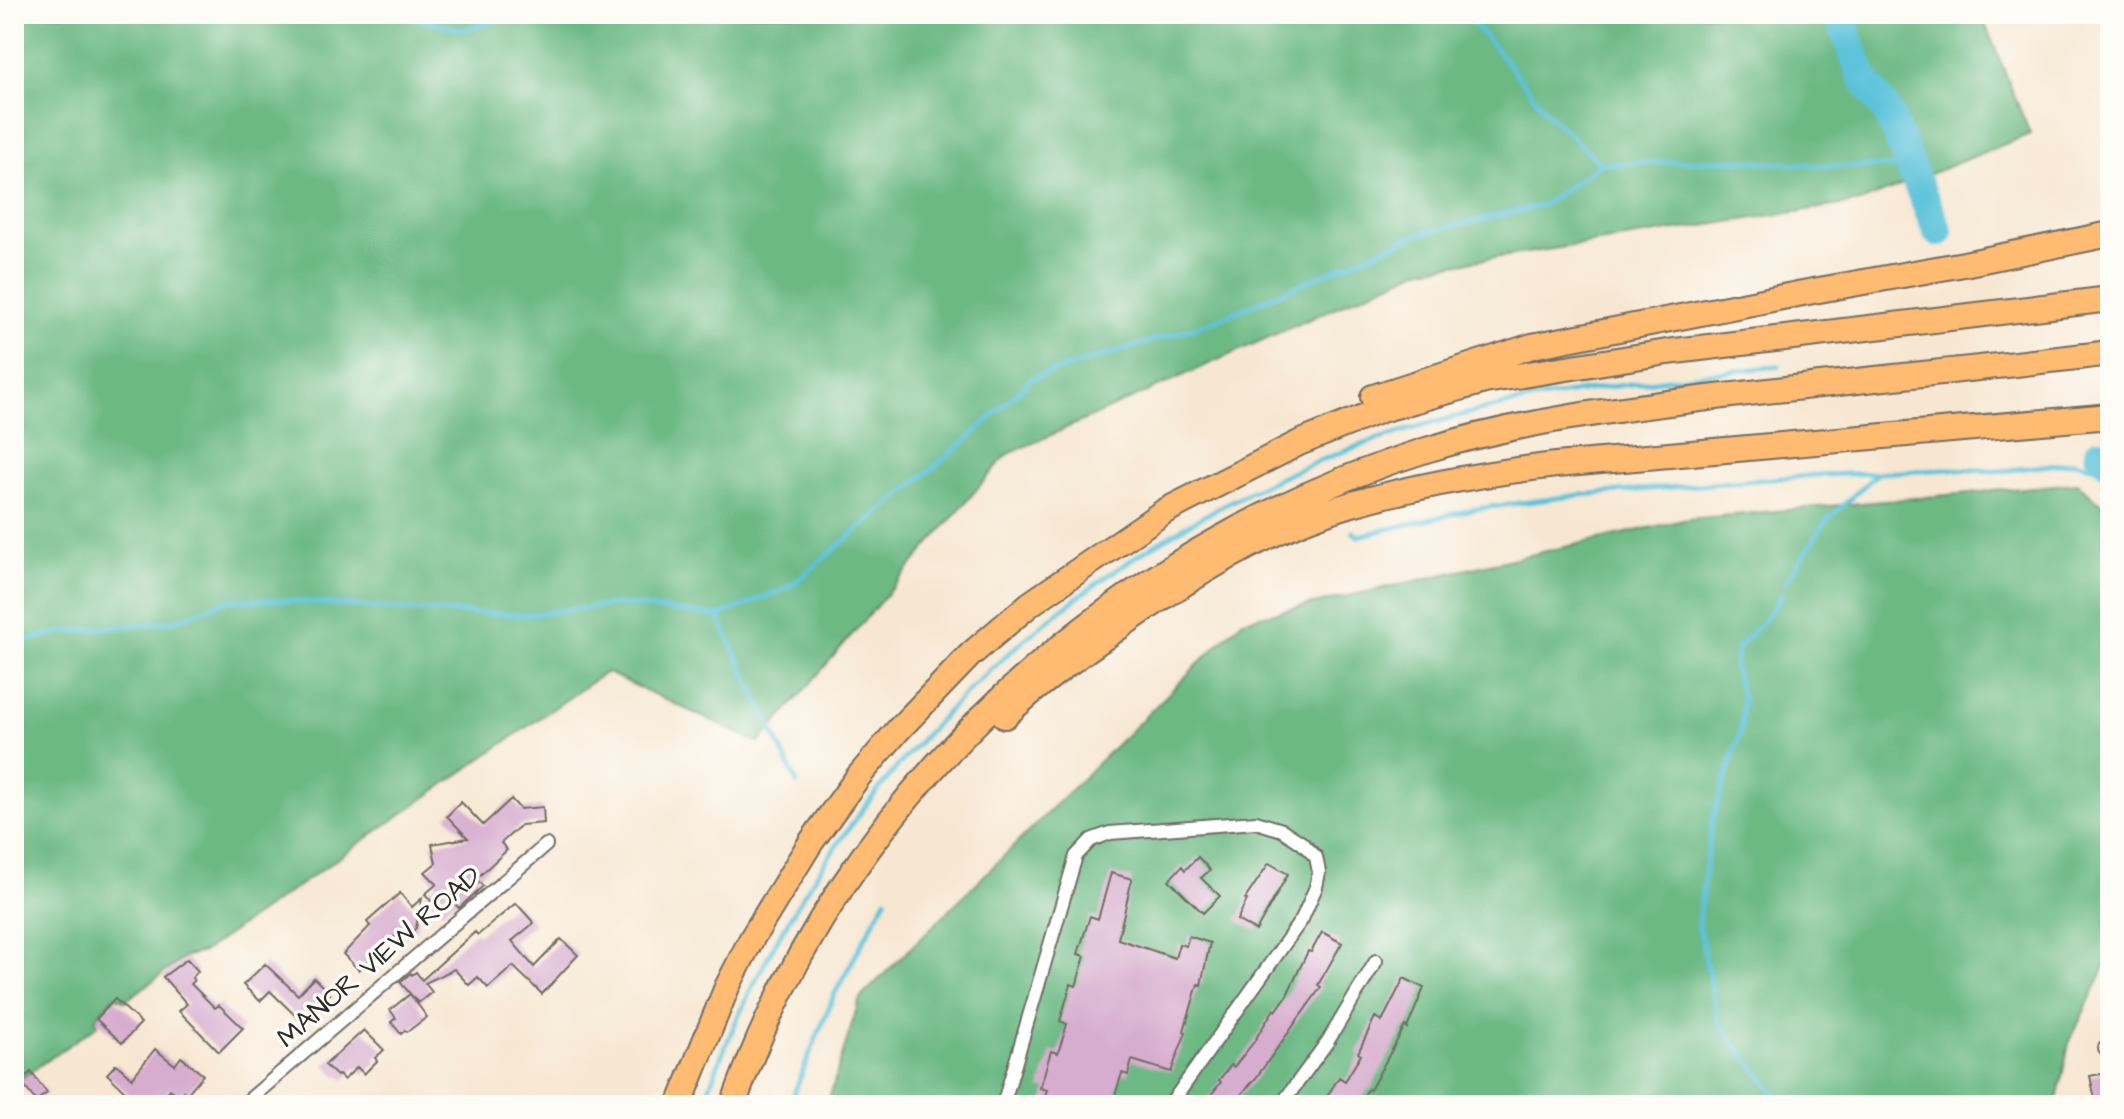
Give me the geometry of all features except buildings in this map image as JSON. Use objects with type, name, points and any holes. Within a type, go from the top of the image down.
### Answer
[{"type":"highway","points":[[679,1105],[721,999],[752,938],[811,842],[858,777],[899,729],[971,654],[1030,604],[1234,461],[1262,444],[1364,400],[1532,346],[2110,234]]},
{"type":"highway","points":[[1165,511],[1326,432],[1381,410],[1485,381],[1667,352],[2110,299]]},
{"type":"highway","points":[[733,1105],[764,1027],[794,968],[831,905],[893,816],[985,712],[1100,615],[1156,576],[1221,537],[1298,497],[1428,450],[1603,411],[2110,353]]},
{"type":"highway","points":[[893,816],[962,758],[1011,710],[1079,655],[1151,605],[1211,568],[1281,531],[1350,505],[1491,473],[1556,465],[2110,416]]},
{"type":"street","points":[[1003,1105],[1076,856],[1091,840],[1110,833],[1256,822],[1282,830],[1316,857],[1319,872],[1316,887],[1302,919],[1170,1105]]},
{"type":"street","name":"MANOR VIEW ROAD","points":[[243,1105],[546,845]]},
{"type":"street","points":[[1281,1105],[1328,1041],[1376,961]]},
{"type":"green space","points":[[14,14],[1981,14],[2030,134],[1860,202],[1421,269],[1006,455],[759,743],[606,672],[203,952],[187,956],[125,1001],[115,996],[95,1018],[98,1025],[14,1083]]},
{"type":"green space","points":[[2077,483],[2110,511],[2110,956],[2069,1043],[2056,1105],[827,1105],[860,998],[1243,620],[1688,519]]},
{"type":"waterway","points":[[401,14],[463,30],[515,14]]},
{"type":"waterway","points":[[1464,14],[1549,115],[1601,164]]},
{"type":"waterway","points":[[1839,14],[1862,75],[1889,115],[1938,232]]},
{"type":"waterway","points":[[14,643],[62,632],[171,622],[230,600],[280,600],[525,615],[620,604],[718,616],[789,587],[968,439],[1032,378],[1212,322],[1415,235],[1543,205],[1601,164],[1735,160],[1824,166],[1911,167]]},
{"type":"waterway","points":[[703,1105],[753,986],[816,875],[893,772],[980,679],[1078,597],[1185,526],[1300,469],[1421,426],[1554,396],[1779,366]]},
{"type":"waterway","points":[[2099,453],[2110,464]]},
{"type":"waterway","points":[[1785,582],[1827,520],[1878,473],[1950,469],[2001,471],[2074,462],[2110,471]]},
{"type":"waterway","points":[[1353,532],[1358,536],[1475,509],[1580,495],[1818,475],[1878,473]]},
{"type":"waterway","points":[[1781,1105],[1719,1024],[1698,922],[1712,821],[1741,730],[1743,700],[1734,668],[1738,647],[1760,625],[1782,595]]},
{"type":"waterway","points":[[718,616],[797,783]]},
{"type":"waterway","points":[[789,1105],[834,995],[886,899]]}]
